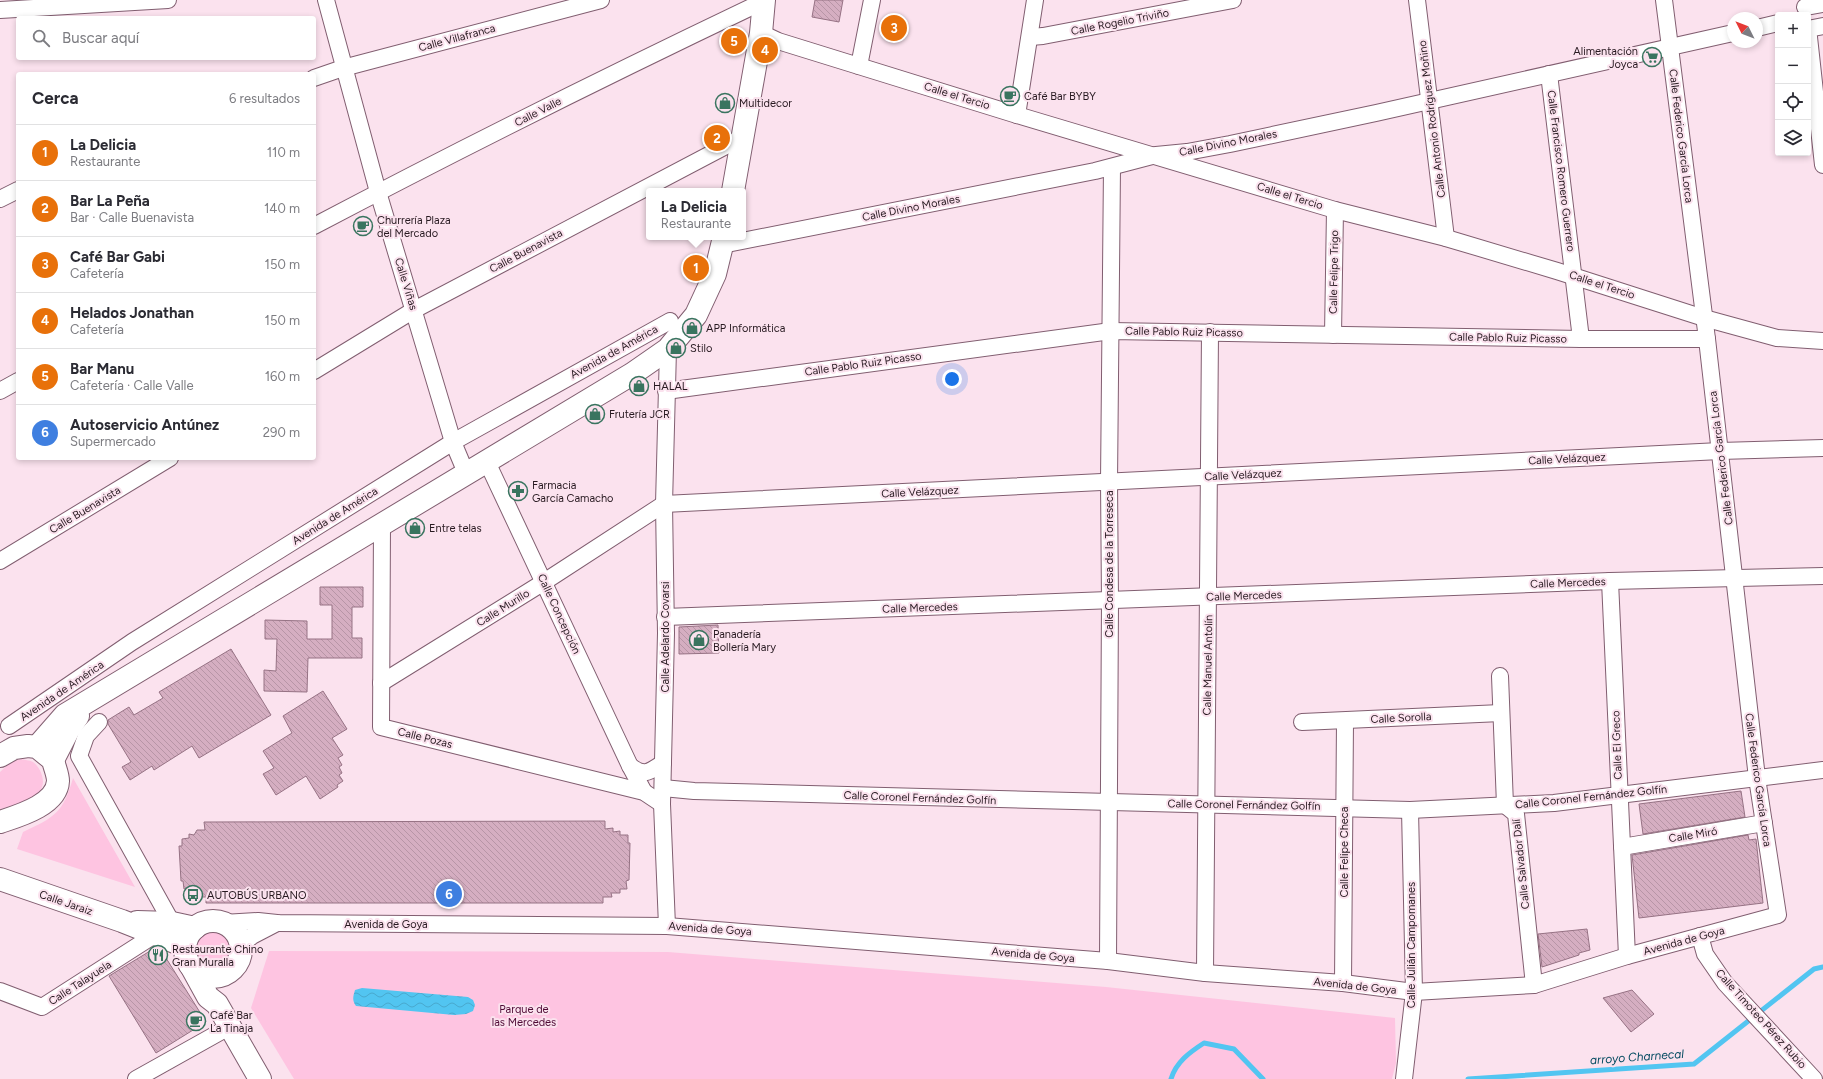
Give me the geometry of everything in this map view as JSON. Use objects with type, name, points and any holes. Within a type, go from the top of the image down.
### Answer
[{"type":"street","points":[[0,10],[168,0]]},
{"type":"street","name":"Calle Viñas","points":[[326,0],[343,68],[378,192],[454,442],[466,473]]},
{"type":"street","name":"Calle Villafranca","points":[[316,77],[343,68],[601,0]]},
{"type":"street","points":[[859,66],[872,0]]},
{"type":"street","points":[[1017,115],[1035,0]]},
{"type":"street","name":"Calle Rogelio Triviño","points":[[1030,37],[1043,36],[1233,0]]},
{"type":"street","name":"Calle Antonio Rodríguez Moñino","points":[[1417,0],[1446,238]]},
{"type":"street","name":"Calle Federico García Lorca","points":[[1664,0],[1707,339],[1735,578],[1756,778],[1778,915]]},
{"type":"street","points":[[733,188],[741,138],[761,33],[764,1]]},
{"type":"street","name":"Calle Valle","points":[[316,225],[378,192],[692,35],[764,1]]},
{"type":"street","points":[[1805,8],[1823,4]]},
{"type":"street","points":[[1763,27],[1775,24]]},
{"type":"street","points":[[1811,28],[1823,26]]},
{"type":"street","name":"Calle el Tercio","points":[[761,33],[778,41],[1017,115],[1156,155],[1335,210],[1446,238],[1574,276],[1704,318],[1777,338],[1823,341]]},
{"type":"street","name":"Calle Divino Morales","points":[[746,237],[1112,167],[1156,155],[1187,152],[1230,144],[1727,34]]},
{"type":"street","points":[[1810,48],[1823,166]]},
{"type":"street","name":"Calle Francisco Romero Guerrero","points":[[1549,74],[1581,339]]},
{"type":"street","name":"Calle Buenavista","points":[[316,370],[414,310],[741,138]]},
{"type":"street","name":"Calle Condesa de la Torreseca","points":[[1108,961],[1110,601],[1109,482],[1112,167]]},
{"type":"street","points":[[0,199],[16,191]]},
{"type":"street","name":"Calle Felipe Trigo","points":[[1333,335],[1335,210]]},
{"type":"street","name":"Avenida de América","points":[[45,753],[69,729],[88,702],[632,374],[668,349],[696,315],[715,274],[723,241]]},
{"type":"street","name":"Avenida de América","points":[[9,726],[132,642],[454,442],[670,321]]},
{"type":"street","name":"Calle Pablo Ruiz Picasso","points":[[666,391],[1111,331],[1581,339],[1707,339]]},
{"type":"street","name":"Calle Manuel Antolín","points":[[1205,973],[1210,332]]},
{"type":"street","name":"Calle Adelardo Covarsi","points":[[667,926],[663,764],[665,617],[664,504],[668,349]]},
{"type":"street","points":[[0,390],[16,382]]},
{"type":"street","name":"Calle Velázquez","points":[[664,504],[1720,451],[1823,448]]},
{"type":"street","name":"Calle Buenavista","points":[[0,562],[167,460]]},
{"type":"street","name":"Calle Concepción","points":[[487,462],[630,766],[644,792]]},
{"type":"street","name":"Calle Murillo","points":[[381,683],[544,582],[664,504]]},
{"type":"street","name":"Calle Pozas","points":[[382,524],[381,726],[663,796]]},
{"type":"street","name":"Calle Mercedes","points":[[665,617],[1610,581],[1823,576]]},
{"type":"street","name":"Calle El Greco","points":[[1610,581],[1627,956]]},
{"type":"street","name":"Calle Salvador Dalí","points":[[1500,676],[1500,712],[1505,805],[1516,814],[1534,985]]},
{"type":"street","name":"Calle Sorolla","points":[[1302,722],[1500,712]]},
{"type":"street","name":"Calle Felipe Checa","points":[[1343,983],[1345,721]]},
{"type":"street","points":[[99,722],[86,736],[79,756],[164,929]]},
{"type":"street","points":[[0,822],[28,813],[42,804],[53,793],[58,782],[45,753],[14,748],[1,754]]},
{"type":"street","points":[[630,766],[639,773],[648,772],[663,764]]},
{"type":"street","name":"Calle Coronel Fernández Golfín","points":[[663,796],[694,792],[1410,810],[1554,803],[1823,770]]},
{"type":"street","name":"Calle Julián Campomanes","points":[[1404,1079],[1414,992],[1410,810]]},
{"type":"street","name":"Calle Miró","points":[[1622,847],[1764,824]]},
{"type":"street","name":"Calle Jaraiz","points":[[4,879],[122,922],[164,929],[190,947]]},
{"type":"street","name":"Avenida de Goya","points":[[223,923],[258,921],[277,923],[667,926],[1108,961],[1205,973],[1343,983],[1414,992],[1534,985],[1627,956],[1778,915]]},
{"type":"street","points":[[214,921],[223,923],[231,928],[238,935],[241,945],[240,957],[234,968],[224,975],[212,977],[200,974],[190,947],[204,923],[214,921]]},
{"type":"street","name":"Avenida de Goya","points":[[241,945],[252,936],[277,923]]},
{"type":"street","name":"Calle Talayuela","points":[[0,991],[42,1007],[164,929]]},
{"type":"street","name":"Calle Timoteo Pérez Rubio","points":[[1700,936],[1705,954],[1725,983],[1814,1079]]},
{"type":"street","points":[[190,947],[208,997],[217,1004],[260,1079]]},
{"type":"street","points":[[217,1004],[224,975]]},
{"type":"street","points":[[136,1079],[229,1027]]},
{"type":"green space","points":[[21,759],[32,761],[36,765],[41,773],[43,782],[42,786],[34,797],[0,809],[0,772],[11,762]]},
{"type":"green space","points":[[73,778],[135,887],[17,849],[23,832],[50,818],[61,807]]},
{"type":"green space","points":[[210,931],[216,931],[220,932],[227,938],[230,948],[229,955],[223,962],[216,965],[210,965],[206,964],[199,958],[196,951],[196,945],[197,941],[203,934]]},
{"type":"green space","name":"Parque de las Mercedes","points":[[269,951],[668,952],[1106,987],[1395,1018],[1396,1063],[1392,1079],[294,1079],[251,1008]]},
{"type":"water","points":[[362,988],[468,997],[473,1000],[475,1005],[473,1011],[466,1014],[454,1015],[356,1006],[353,998],[355,990]]},
{"type":"building","points":[[815,0],[843,0],[839,22],[812,17]]},
{"type":"building","points":[[320,587],[363,587],[363,607],[352,607],[352,638],[362,638],[362,658],[308,658],[307,692],[264,691],[264,670],[276,671],[277,639],[265,639],[265,620],[307,621],[307,639],[332,639],[332,605],[320,605]]},
{"type":"building","name":"Panadería Bollería Mary","points":[[718,625],[719,653],[679,654],[679,627]]},
{"type":"building","points":[[231,649],[271,715],[199,758],[192,746],[154,770],[152,766],[130,780],[122,767],[131,762],[108,724],[108,720],[129,707],[134,715],[163,698],[159,692]]},
{"type":"building","points":[[323,691],[347,729],[332,738],[343,755],[338,758],[342,765],[339,767],[342,773],[339,775],[343,781],[337,785],[338,787],[320,799],[306,776],[276,795],[263,774],[274,768],[263,751],[292,733],[283,716]]},
{"type":"building","points":[[1741,791],[1745,817],[1643,834],[1639,804]]},
{"type":"building","points":[[605,821],[605,829],[613,828],[613,832],[620,831],[620,835],[628,835],[628,843],[630,843],[629,880],[626,881],[627,889],[620,889],[620,893],[611,893],[612,897],[603,897],[603,903],[206,903],[206,897],[199,897],[198,893],[190,893],[190,888],[184,889],[183,881],[181,881],[179,846],[182,846],[182,839],[189,838],[189,834],[194,835],[197,830],[205,830],[204,822]]},
{"type":"building","points":[[1748,835],[1749,840],[1756,839],[1763,903],[1639,918],[1632,855]]},
{"type":"building","points":[[1587,929],[1590,950],[1542,967],[1538,934]]},
{"type":"building","points":[[155,948],[161,950],[206,1022],[156,1053],[109,976]]},
{"type":"building","points":[[1632,990],[1654,1014],[1631,1032],[1603,998]]},
{"type":"waterway","name":"arroyo Charnecal","points":[[1468,1079],[1694,1064],[1814,969],[1823,967]]},
{"type":"waterway","name":"arroyo Charnecal","points":[[1171,1079],[1176,1067],[1189,1054],[1204,1043],[1234,1049],[1263,1079]]},
{"type":"place","name":"Café Bar Gabi","points":[[894,28]]},
{"type":"place","name":"Bar Manu","points":[[734,41]]},
{"type":"place","name":"Helados Jonathan","points":[[765,50]]},
{"type":"place","name":"Alimentación Joyca","points":[[1652,57]]},
{"type":"place","name":"Café Bar BYBY","points":[[1010,96]]},
{"type":"place","name":"Multidecor","points":[[725,103]]},
{"type":"place","name":"Bar La Peña","points":[[717,138]]},
{"type":"place","name":"Churrería Plaza del Mercado","points":[[363,226]]},
{"type":"place","name":"La Delicia","points":[[696,268]]},
{"type":"place","name":"APP Informática","points":[[692,328]]},
{"type":"place","name":"Stilo","points":[[676,348]]},
{"type":"place","name":"HALAL","points":[[639,386]]},
{"type":"place","name":"Frutería JCR","points":[[595,414]]},
{"type":"place","name":"Farmacia García Camacho","points":[[518,491]]},
{"type":"place","name":"Entre telas","points":[[415,528]]},
{"type":"place","name":"Panadería Bollería Mary","points":[[699,640]]},
{"type":"place","name":"Autoservicio Antúnez","points":[[449,894]]},
{"type":"place","name":"AUTOBÚS URBANO","points":[[193,895]]},
{"type":"place","name":"Restaurante Chino Gran Muralla","points":[[158,955]]},
{"type":"place","name":"Café Bar La Tinaja","points":[[196,1021]]}]
